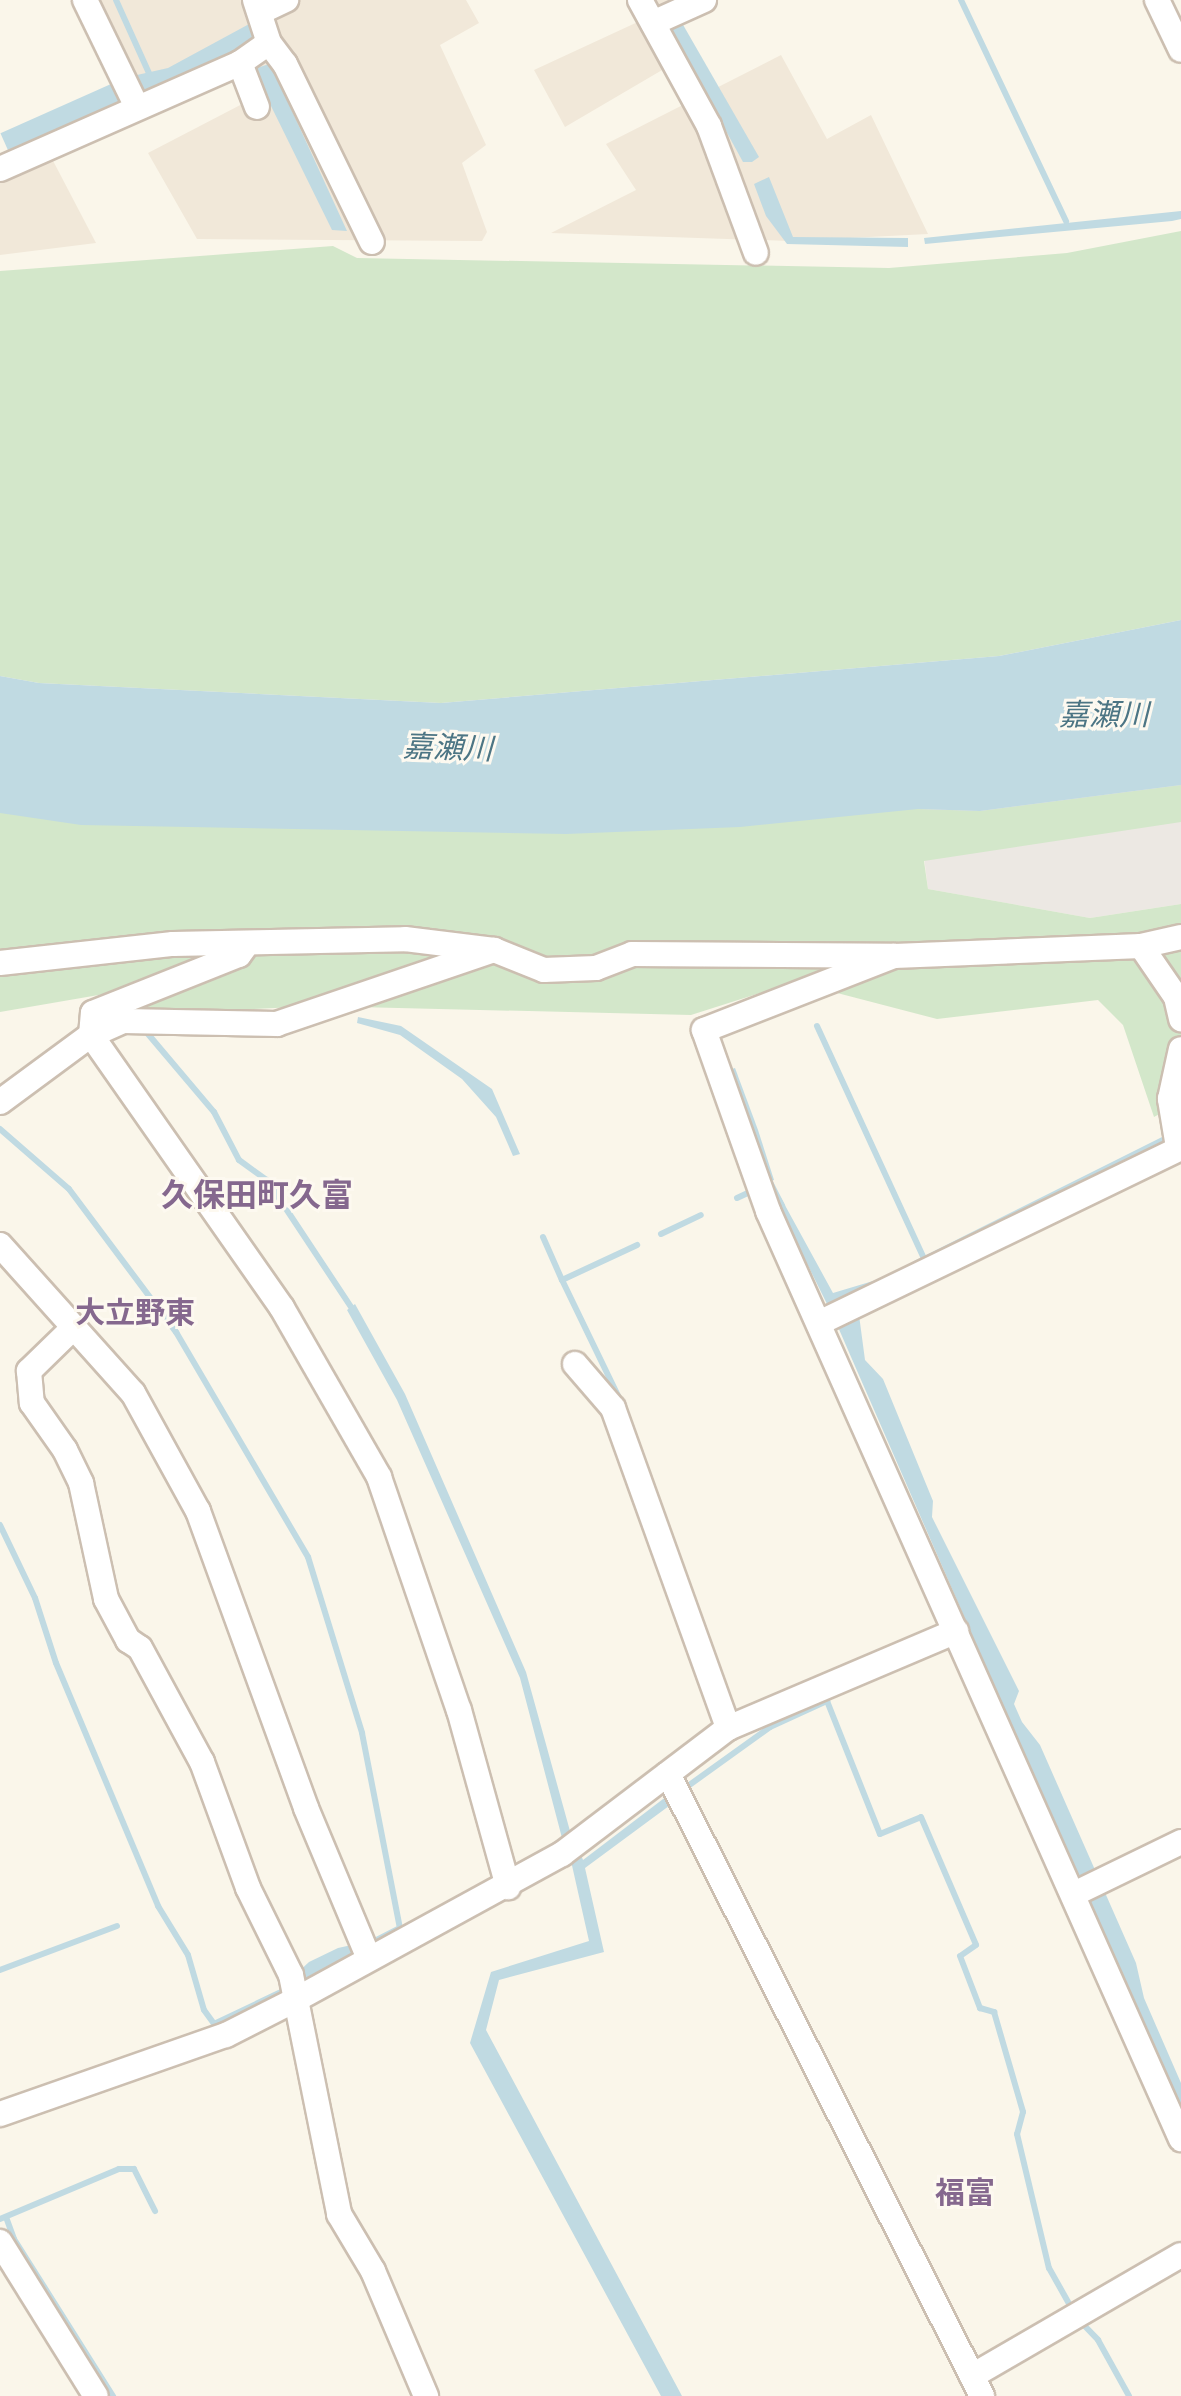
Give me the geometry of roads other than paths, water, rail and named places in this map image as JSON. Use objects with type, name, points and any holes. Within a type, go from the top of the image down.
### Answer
[{"type":"street","points":[[85,0],[136,105]]},
{"type":"street","points":[[0,169],[136,105],[240,63],[262,22],[286,0]]},
{"type":"street","points":[[640,0],[709,126],[756,253]]},
{"type":"street","points":[[653,23],[704,0]]},
{"type":"street","points":[[1157,0],[1181,50]]},
{"type":"street","points":[[262,22],[372,242]]},
{"type":"street","points":[[240,63],[257,107]]},
{"type":"street","points":[[0,963],[173,944],[405,939],[494,950],[544,970],[596,968],[632,954],[894,956],[1141,946],[1181,937]]},
{"type":"street","points":[[247,944],[239,955],[93,1013],[91,1035],[282,1308],[379,1477],[459,1710],[508,1887]]},
{"type":"street","points":[[1141,946],[1176,997],[1181,1019]]},
{"type":"street","points":[[0,1102],[91,1035],[123,1021],[277,1024],[494,950]]},
{"type":"street","points":[[894,956],[704,1030],[768,1211],[832,1317],[956,1631],[1181,2139]]},
{"type":"street","points":[[832,1317],[1180,1148],[1170,1099],[1181,1049]]},
{"type":"street","points":[[0,1245],[71,1330],[133,1393],[198,1511],[306,1808],[364,1947]]},
{"type":"street","points":[[71,1330],[29,1371],[32,1403],[65,1450],[81,1483],[106,1599],[128,1640],[140,1648],[202,1762],[248,1888],[291,1975],[339,2214],[373,2271],[426,2396]]},
{"type":"street","points":[[575,1364],[613,1408],[728,1728]]},
{"type":"street","points":[[0,2114],[226,2035],[297,1999],[364,1947],[508,1887],[674,1786],[728,1728],[956,1631]]},
{"type":"street","points":[[674,1786],[977,2386],[1181,2255]]},
{"type":"street","points":[[1074,1894],[1181,1842]]},
{"type":"street","points":[[0,2242],[96,2396]]},
{"type":"water","points":[[251,23],[256,34],[248,50],[143,91],[138,85],[137,75],[168,68]]},
{"type":"water","points":[[682,23],[759,157],[752,162],[743,162],[670,29]]},
{"type":"water","points":[[269,64],[286,84],[287,100],[347,231],[332,230],[271,106],[257,68]]},
{"type":"water","points":[[111,84],[119,102],[9,151],[0,133]]},
{"type":"water","points":[[769,177],[793,237],[908,238],[908,247],[787,244],[766,216],[754,184]]},
{"type":"water","points":[[1181,211],[1181,219],[1172,221],[925,244],[924,238]]},
{"type":"water","name":"嘉瀬川","points":[[1181,620],[1181,785],[980,811],[918,809],[740,827],[566,834],[81,825],[0,813],[0,676],[39,683],[441,703],[999,656]]},
{"type":"water","points":[[358,1017],[401,1026],[492,1089],[520,1154],[513,1156],[496,1117],[462,1079],[400,1035],[357,1023]]},
{"type":"water","points":[[735,1068],[774,1180],[768,1182],[723,1072]]},
{"type":"water","points":[[781,1198],[833,1293],[893,1275],[828,1306],[776,1201]]},
{"type":"water","points":[[355,1304],[405,1394],[526,1672],[570,1831],[562,1838],[520,1678],[397,1400],[347,1310]]},
{"type":"water","points":[[859,1315],[865,1360],[883,1379],[933,1501],[932,1517],[1019,1691],[1014,1704],[1022,1722],[1040,1745],[1136,1963],[1144,1998],[1181,2083],[1181,2115],[838,1327]]},
{"type":"water","points":[[667,1796],[673,1803],[585,1868],[604,1952],[499,1980],[486,2030],[682,2396],[661,2396],[470,2043],[491,1972],[589,1941],[571,1861],[581,1855],[583,1860]]},
{"type":"water","points":[[379,1939],[285,1995],[271,1997],[309,1962],[338,1948]]},
{"type":"waterway","points":[[116,0],[149,73]]},
{"type":"waterway","points":[[961,0],[1066,221]]},
{"type":"waterway","points":[[817,1026],[924,1259]]},
{"type":"waterway","points":[[148,1034],[214,1112],[239,1160],[267,1180],[355,1313]]},
{"type":"waterway","points":[[0,1129],[69,1189],[176,1332],[308,1557],[362,1733],[400,1928],[373,1942]]},
{"type":"waterway","points":[[915,1264],[1165,1139]]},
{"type":"waterway","points":[[769,1180],[782,1206]]},
{"type":"waterway","points":[[737,1198],[754,1190]]},
{"type":"waterway","points":[[661,1234],[701,1215]]},
{"type":"waterway","points":[[543,1237],[562,1280]]},
{"type":"waterway","points":[[622,1404],[562,1280],[637,1245]]},
{"type":"waterway","points":[[0,1525],[35,1598],[56,1663],[158,1906],[188,1955],[204,2010],[214,2024],[279,1993]]},
{"type":"waterway","points":[[681,1791],[770,1727],[827,1701],[880,1834],[921,1817],[976,1945],[960,1956],[980,2008],[994,2012],[1023,2112],[1017,2134],[1049,2268],[1072,2309]]},
{"type":"waterway","points":[[0,1970],[117,1926]]},
{"type":"waterway","points":[[0,2219],[119,2169],[134,2169],[155,2211]]},
{"type":"waterway","points":[[6,2217],[14,2239],[113,2396]]},
{"type":"waterway","points":[[1078,2319],[1098,2340],[1129,2396]]},
{"type":"district","name":"久保田町久富","points":[[257,1194]]},
{"type":"district","name":"大立野東","points":[[135,1312]]},
{"type":"district","name":"福富","points":[[965,2192]]}]
